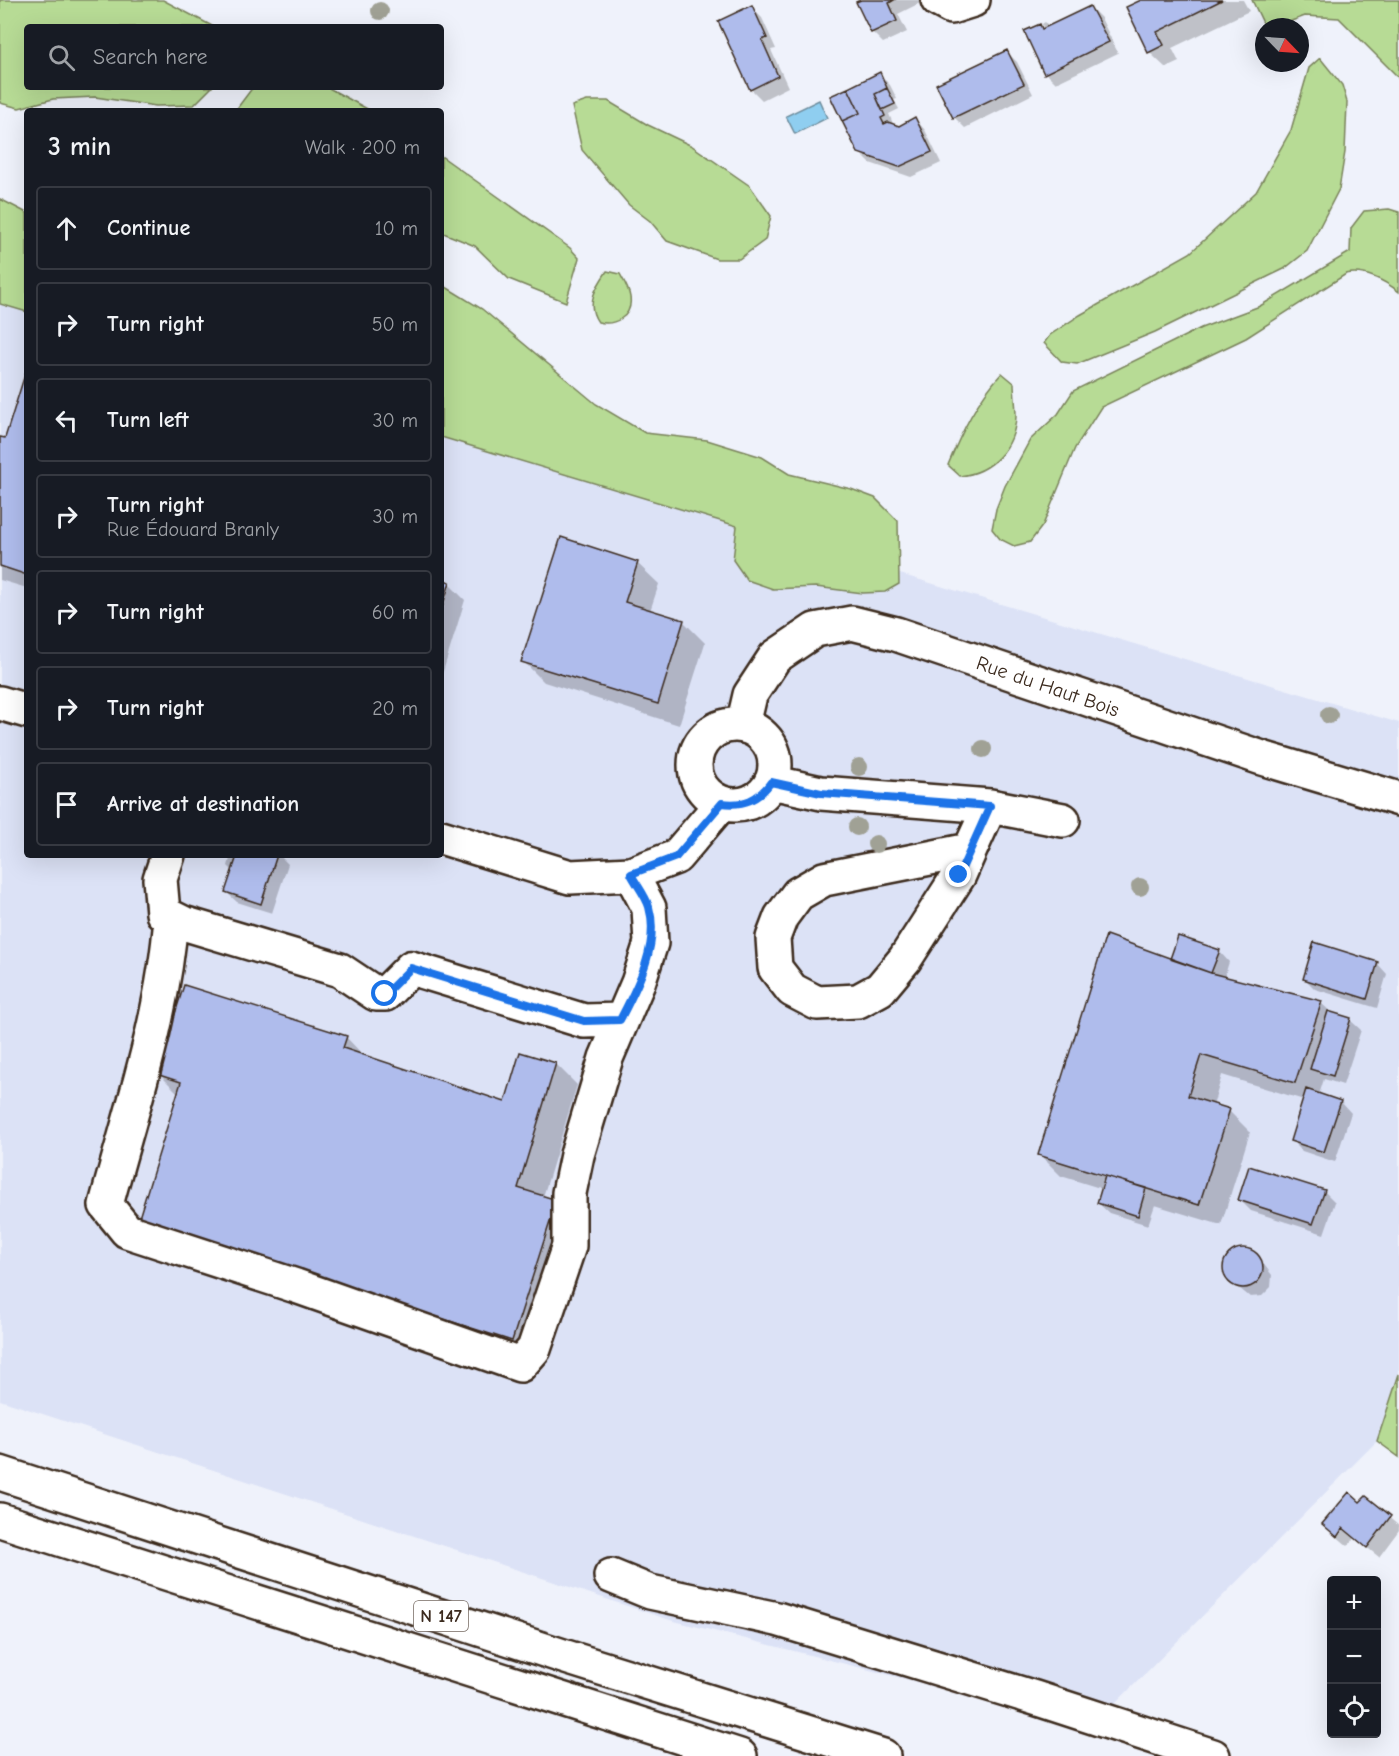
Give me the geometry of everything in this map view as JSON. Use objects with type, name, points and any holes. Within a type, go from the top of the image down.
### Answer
[{"type":"main road","points":[[938,0],[951,8],[973,0]]},
{"type":"main road","name":"Rue du Haut Bois","points":[[743,725],[750,695],[775,657],[815,630],[852,623],[896,634],[1262,758],[1399,799]]},
{"type":"main road","points":[[0,703],[24,710]]},
{"type":"main road","points":[[743,725],[757,731],[774,753],[775,768],[771,782],[763,794],[750,802],[736,805],[722,803],[709,795],[699,784],[695,770],[696,755],[701,743],[720,728],[743,725]]},
{"type":"main road","points":[[771,782],[821,793],[990,806],[1063,820]]},
{"type":"main road","points":[[444,838],[570,877],[631,874],[676,857],[722,803]]},
{"type":"main road","points":[[970,850],[824,879],[798,894],[781,917],[773,938],[775,968],[792,990],[817,1003],[858,1001],[880,989],[905,959],[959,875],[990,806]]},
{"type":"main road","points":[[167,858],[160,879],[163,913],[340,970],[376,994],[385,994],[411,968],[584,1021],[620,1020]]},
{"type":"main road","points":[[171,917],[169,952],[160,1000],[106,1205],[127,1232],[296,1286],[520,1365],[534,1349],[569,1246],[569,1193],[577,1155],[606,1058],[620,1020],[638,984],[651,943],[649,908],[631,874]]},
{"type":"main road","name":"N 147","points":[[0,1473],[543,1650],[883,1756]]},
{"type":"main road","name":"N 147","points":[[0,1520],[740,1756]]},
{"type":"main road","points":[[611,1576],[650,1592],[777,1619],[1035,1698],[1213,1756]]},
{"type":"shaded area","points":[[0,304],[24,311],[24,858],[444,858],[444,438],[1399,723],[1399,1374],[1377,1441],[1093,1726],[670,1620],[0,1400]]},
{"type":"green space","points":[[0,0],[163,0],[208,24],[24,24],[24,90],[209,90],[194,105],[156,106],[95,97],[53,99],[19,108],[0,103]]},
{"type":"green space","points":[[1252,0],[1399,0],[1399,78],[1339,18],[1305,16],[1261,18]]},
{"type":"green space","points":[[1320,58],[1342,85],[1347,102],[1345,152],[1339,189],[1307,251],[1284,269],[1155,332],[1077,364],[1062,362],[1044,343],[1050,335],[1080,315],[1190,253],[1256,192],[1291,130],[1309,68]]},
{"type":"green space","points":[[251,90],[332,90],[366,108],[237,108]]},
{"type":"green space","points":[[587,101],[608,101],[648,125],[692,146],[750,186],[771,216],[765,240],[739,259],[717,259],[667,241],[650,221],[629,205],[582,150],[572,106]]},
{"type":"green space","points":[[444,158],[570,248],[579,258],[566,302],[509,279],[475,246],[444,233]]},
{"type":"green space","points":[[0,199],[24,211],[24,311],[0,304]]},
{"type":"green space","points":[[1389,209],[1399,212],[1399,292],[1374,277],[1360,273],[1346,274],[1246,338],[1101,407],[1075,448],[1043,525],[1030,542],[1014,546],[1000,539],[992,529],[996,509],[1005,486],[1030,440],[1058,414],[1073,391],[1201,328],[1260,306],[1350,252],[1351,228],[1364,211]]},
{"type":"green space","points":[[607,271],[620,274],[629,291],[630,304],[629,310],[621,318],[604,323],[598,322],[594,315],[592,302],[596,289]]},
{"type":"green space","points":[[444,286],[482,309],[596,404],[645,433],[707,440],[762,457],[789,474],[851,489],[875,498],[898,521],[899,584],[885,592],[863,593],[816,587],[773,589],[747,580],[733,560],[737,526],[444,438]]},
{"type":"green space","points":[[1002,373],[1014,383],[1016,416],[1011,438],[1006,448],[991,464],[982,470],[960,476],[948,465],[971,416]]},
{"type":"green space","points":[[1399,1374],[1399,1457],[1377,1441]]},
{"type":"water","points":[[819,100],[827,118],[795,134],[786,116]]},
{"type":"building","points":[[894,0],[889,3],[897,21],[871,33],[856,2]]},
{"type":"building","points":[[1141,0],[1222,0],[1157,32],[1164,45],[1148,53],[1126,7]]},
{"type":"building","points":[[752,5],[767,38],[762,40],[778,76],[750,90],[718,21]]},
{"type":"building","points":[[1090,6],[1109,42],[1044,74],[1024,31],[1040,24],[1042,29]]},
{"type":"building","points":[[1007,50],[1024,84],[953,118],[936,84]]},
{"type":"building","points":[[880,72],[887,88],[875,94],[885,116],[881,118],[884,124],[888,122],[899,126],[915,117],[932,152],[899,167],[858,153],[842,121],[860,113],[848,88]]},
{"type":"building","points":[[848,88],[860,113],[842,121],[830,96]]},
{"type":"building","points":[[887,88],[895,104],[882,110],[875,94]]},
{"type":"building","points":[[24,378],[24,574],[0,566],[0,437],[5,438]]},
{"type":"building","points":[[561,537],[638,562],[625,602],[684,620],[658,704],[521,662]]},
{"type":"building","points":[[444,580],[450,582],[444,601]]},
{"type":"building","points":[[236,858],[276,858],[261,904],[225,892]]},
{"type":"building","points":[[1106,935],[1211,973],[1322,1001],[1295,1083],[1201,1055],[1188,1096],[1230,1109],[1199,1205],[1038,1155]]},
{"type":"building","points":[[1178,936],[1220,950],[1211,973],[1170,959]]},
{"type":"building","points":[[1314,942],[1378,962],[1367,999],[1303,979]]},
{"type":"building","points":[[184,985],[347,1036],[343,1048],[505,1102],[520,1052],[556,1063],[518,1188],[557,1200],[512,1341],[138,1221],[181,1082],[156,1074]]},
{"type":"building","points":[[1328,1011],[1351,1018],[1333,1076],[1310,1069]]},
{"type":"building","points":[[1306,1089],[1341,1101],[1324,1152],[1290,1141]]},
{"type":"building","points":[[1249,1166],[1325,1190],[1313,1224],[1238,1200]]},
{"type":"building","points":[[1105,1176],[1146,1188],[1138,1216],[1097,1203]]},
{"type":"building","points":[[1243,1248],[1257,1254],[1263,1268],[1257,1282],[1243,1288],[1229,1282],[1223,1268],[1229,1254]]},
{"type":"building","points":[[1349,1492],[1360,1502],[1366,1496],[1391,1516],[1367,1548],[1343,1528],[1337,1537],[1322,1524]]},
{"type":"route","points":[[385,994],[411,968],[584,1021],[620,1020],[638,984],[651,943],[649,908],[631,874],[676,857],[722,803],[736,805],[750,802],[763,794],[771,782],[821,793],[990,806],[959,875]]}]
